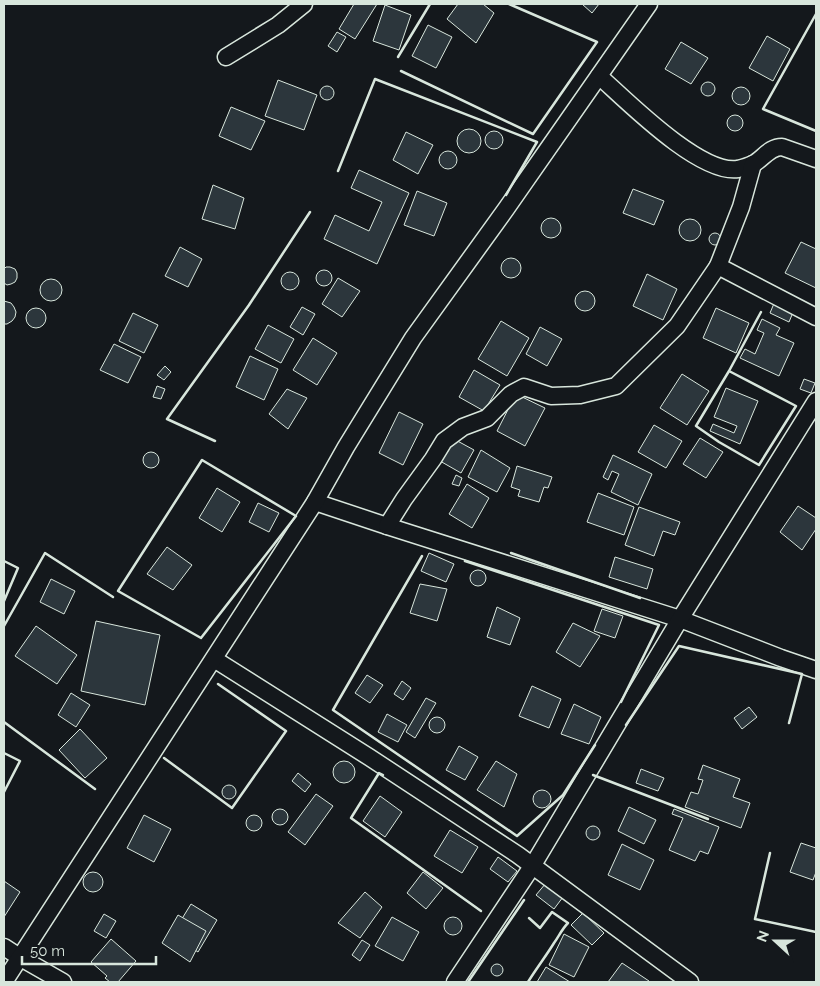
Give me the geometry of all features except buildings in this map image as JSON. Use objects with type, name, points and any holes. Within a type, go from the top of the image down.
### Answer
[{"type":"street","points":[[226,57],[278,25],[304,4]]},
{"type":"street","points":[[4,982],[315,502],[346,447],[413,338],[506,209],[649,4]]},
{"type":"street","points":[[599,76],[659,130],[710,164],[727,170],[739,169],[753,164],[776,147],[782,147],[816,159]]},
{"type":"street","points":[[387,526],[404,499],[434,459],[444,441],[463,427],[486,418],[510,394],[524,387],[551,396],[580,395],[616,386],[677,326],[718,266],[741,207],[753,164]]},
{"type":"street","points":[[718,266],[816,317]]},
{"type":"street","points":[[455,982],[533,865],[680,619],[816,401]]},
{"type":"street","points":[[315,502],[680,619],[816,670]]},
{"type":"street","points":[[214,658],[533,865],[690,982]]},
{"type":"street","points":[[4,947],[63,982]]},
{"type":"wall","points":[[398,57],[430,4]]},
{"type":"wall","points":[[401,71],[533,134],[597,42],[509,4]]},
{"type":"wall","points":[[816,14],[763,109],[816,131]]},
{"type":"wall","points":[[338,171],[375,79],[537,142],[506,195]]},
{"type":"wall","points":[[215,441],[167,419],[249,305],[310,212]]},
{"type":"wall","points":[[729,371],[796,406],[759,465],[696,426],[761,312]]},
{"type":"wall","points":[[202,460],[296,516],[201,638],[118,591],[202,460]]},
{"type":"wall","points":[[4,626],[45,553],[113,597]]},
{"type":"wall","points":[[511,553],[640,598]]},
{"type":"wall","points":[[422,556],[333,710],[517,836],[563,795],[595,745]]},
{"type":"wall","points":[[4,561],[18,568],[4,601]]},
{"type":"wall","points":[[465,561],[659,625],[621,702]]},
{"type":"wall","points":[[626,725],[679,646],[802,674],[789,723]]},
{"type":"wall","points":[[164,758],[232,808],[286,731],[218,684]]},
{"type":"wall","points":[[4,722],[95,789]]},
{"type":"wall","points":[[4,753],[20,761],[4,792]]},
{"type":"wall","points":[[383,775],[379,773],[351,818],[481,911]]},
{"type":"wall","points":[[593,775],[708,819]]},
{"type":"wall","points":[[770,853],[755,919],[816,932]]},
{"type":"wall","points":[[468,982],[524,900]]},
{"type":"wall","points":[[528,982],[568,923],[552,912],[540,928],[529,918]]}]
